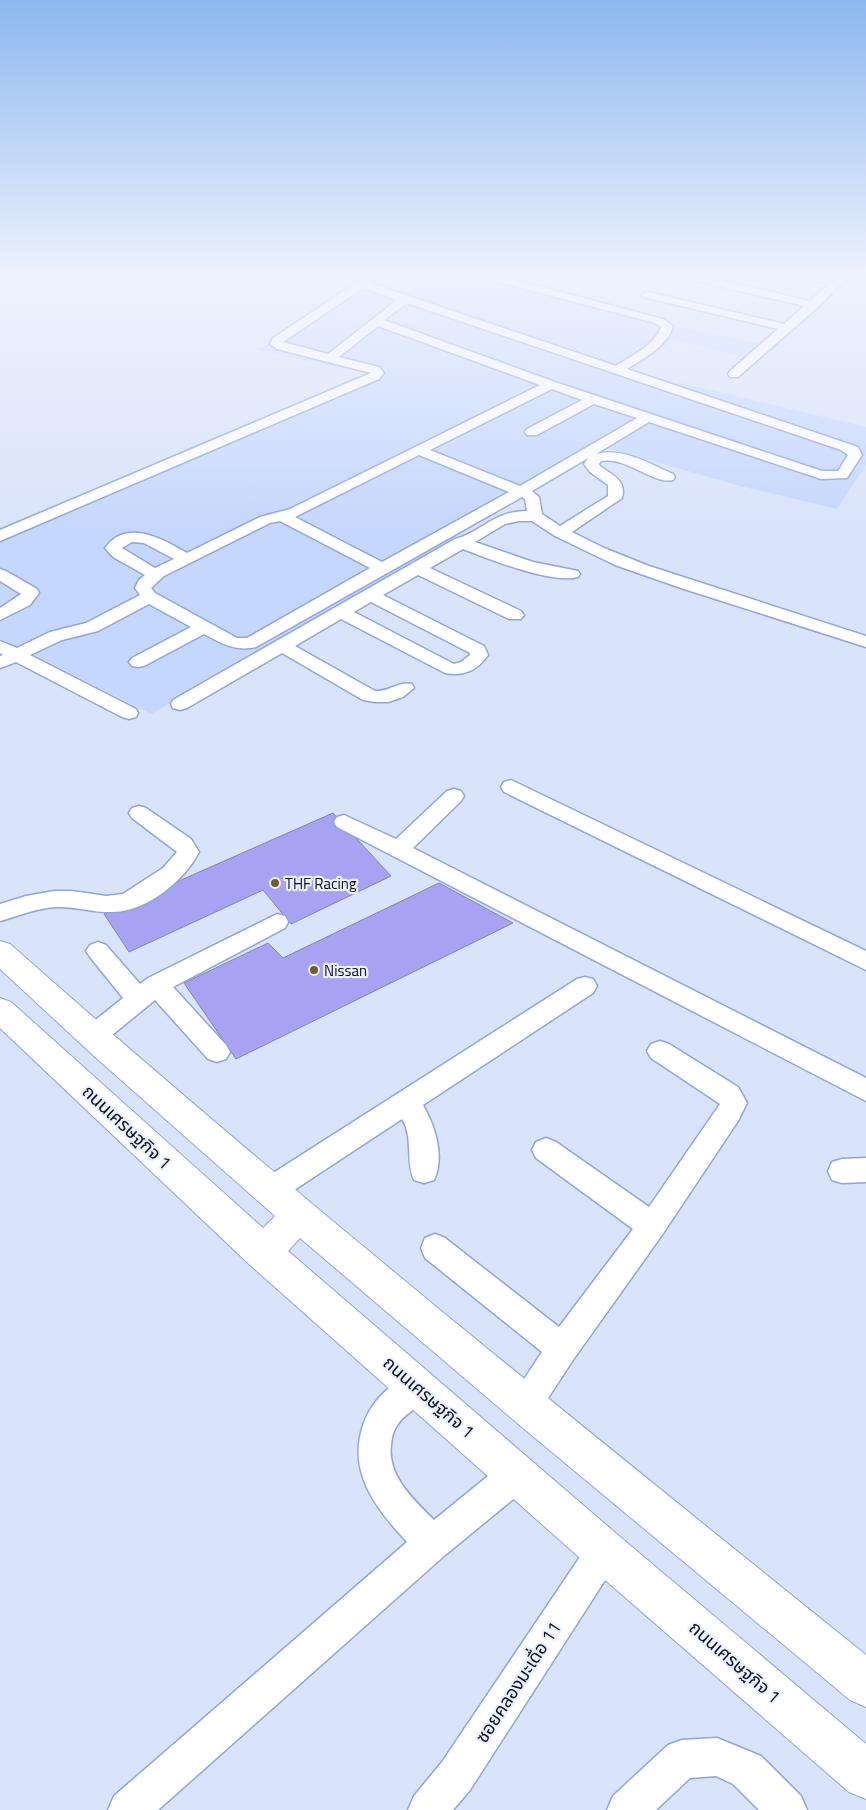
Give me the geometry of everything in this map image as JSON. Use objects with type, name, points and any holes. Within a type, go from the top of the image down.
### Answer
[{"type":"main road","points":[[0,952],[92,1037],[298,1216],[866,1684]]},
{"type":"main road","name":"ถนนเศรษฐกิจ 1","points":[[0,1010],[263,1252],[516,1475],[866,1775]]},
{"type":"main road","points":[[263,1252],[298,1216]]},
{"type":"street","points":[[0,536],[375,376],[378,372],[336,359]]},
{"type":"street","points":[[482,359],[648,418],[828,476],[842,475],[855,455],[852,450],[846,447],[586,359]]},
{"type":"street","points":[[618,370],[633,359]]},
{"type":"street","points":[[734,374],[751,359]]},
{"type":"street","points":[[551,385],[295,512],[264,520],[156,575],[143,588],[149,597],[203,627],[234,642],[250,643],[522,491],[648,418]]},
{"type":"street","points":[[532,432],[593,399]]},
{"type":"street","points":[[419,450],[522,491],[532,497],[535,516]]},
{"type":"street","points":[[560,533],[615,498],[618,491],[616,484],[592,464],[593,460],[598,456],[604,454],[616,456],[668,477]]},
{"type":"street","points":[[282,516],[382,568]]},
{"type":"street","points":[[180,704],[461,542],[508,518],[535,516],[560,533],[600,552],[671,579],[866,642]]},
{"type":"street","points":[[156,575],[119,554],[113,548],[128,538],[140,536],[186,559]]},
{"type":"street","points":[[461,542],[526,566],[544,571],[572,574]]},
{"type":"street","points":[[417,568],[515,615]]},
{"type":"street","points":[[0,574],[30,593],[24,601],[0,615]]},
{"type":"street","points":[[341,612],[451,670],[465,668],[476,661],[479,655],[478,650],[371,595]]},
{"type":"street","points":[[5,654],[56,636],[92,627],[149,597]]},
{"type":"street","points":[[138,662],[203,627]]},
{"type":"street","points":[[282,646],[370,696],[391,697],[405,688]]},
{"type":"street","points":[[5,654],[129,713]]},
{"type":"street","points":[[511,787],[866,961]]},
{"type":"street","points":[[399,849],[454,796]]},
{"type":"street","points":[[0,913],[27,904],[57,899],[111,904],[126,902],[143,894],[184,862],[188,852],[183,844],[139,813]]},
{"type":"street","points":[[344,822],[866,1090]]},
{"type":"street","points":[[92,1037],[147,992],[277,922]]},
{"type":"street","points":[[98,951],[217,1052]]},
{"type":"street","points":[[269,1191],[585,986]]},
{"type":"street","points":[[526,1404],[562,1349],[652,1226],[729,1113],[734,1102],[729,1095],[660,1052]]},
{"type":"street","points":[[406,1103],[417,1116],[424,1137],[424,1171]]},
{"type":"street","points":[[546,1150],[652,1226]]},
{"type":"street","points":[[435,1248],[562,1349]]},
{"type":"street","points":[[417,1387],[388,1411],[384,1417],[374,1441],[373,1458],[376,1473],[383,1486],[432,1544]]},
{"type":"street","points":[[128,1810],[432,1544],[516,1475]]},
{"type":"street","name":"ซอยคลองมะเดื่อ 11","points":[[428,1810],[456,1776],[604,1551]]},
{"type":"street","points":[[627,1810],[682,1759],[717,1757],[747,1770],[787,1810]]},
{"type":"shaded area","points":[[302,359],[647,359],[630,371],[866,427],[866,465],[837,509],[740,486],[608,448],[151,714],[0,638],[0,530],[369,374]]},
{"type":"building","name":"THF Racing","points":[[333,813],[391,876],[291,924],[263,890],[129,952],[104,914]]},
{"type":"building","name":"Nissan","points":[[439,883],[513,923],[236,1059],[184,983],[268,943],[283,958]]},
{"type":"place","name":"THF Racing","points":[[275,883]]},
{"type":"place","name":"Nissan","points":[[314,970]]}]
